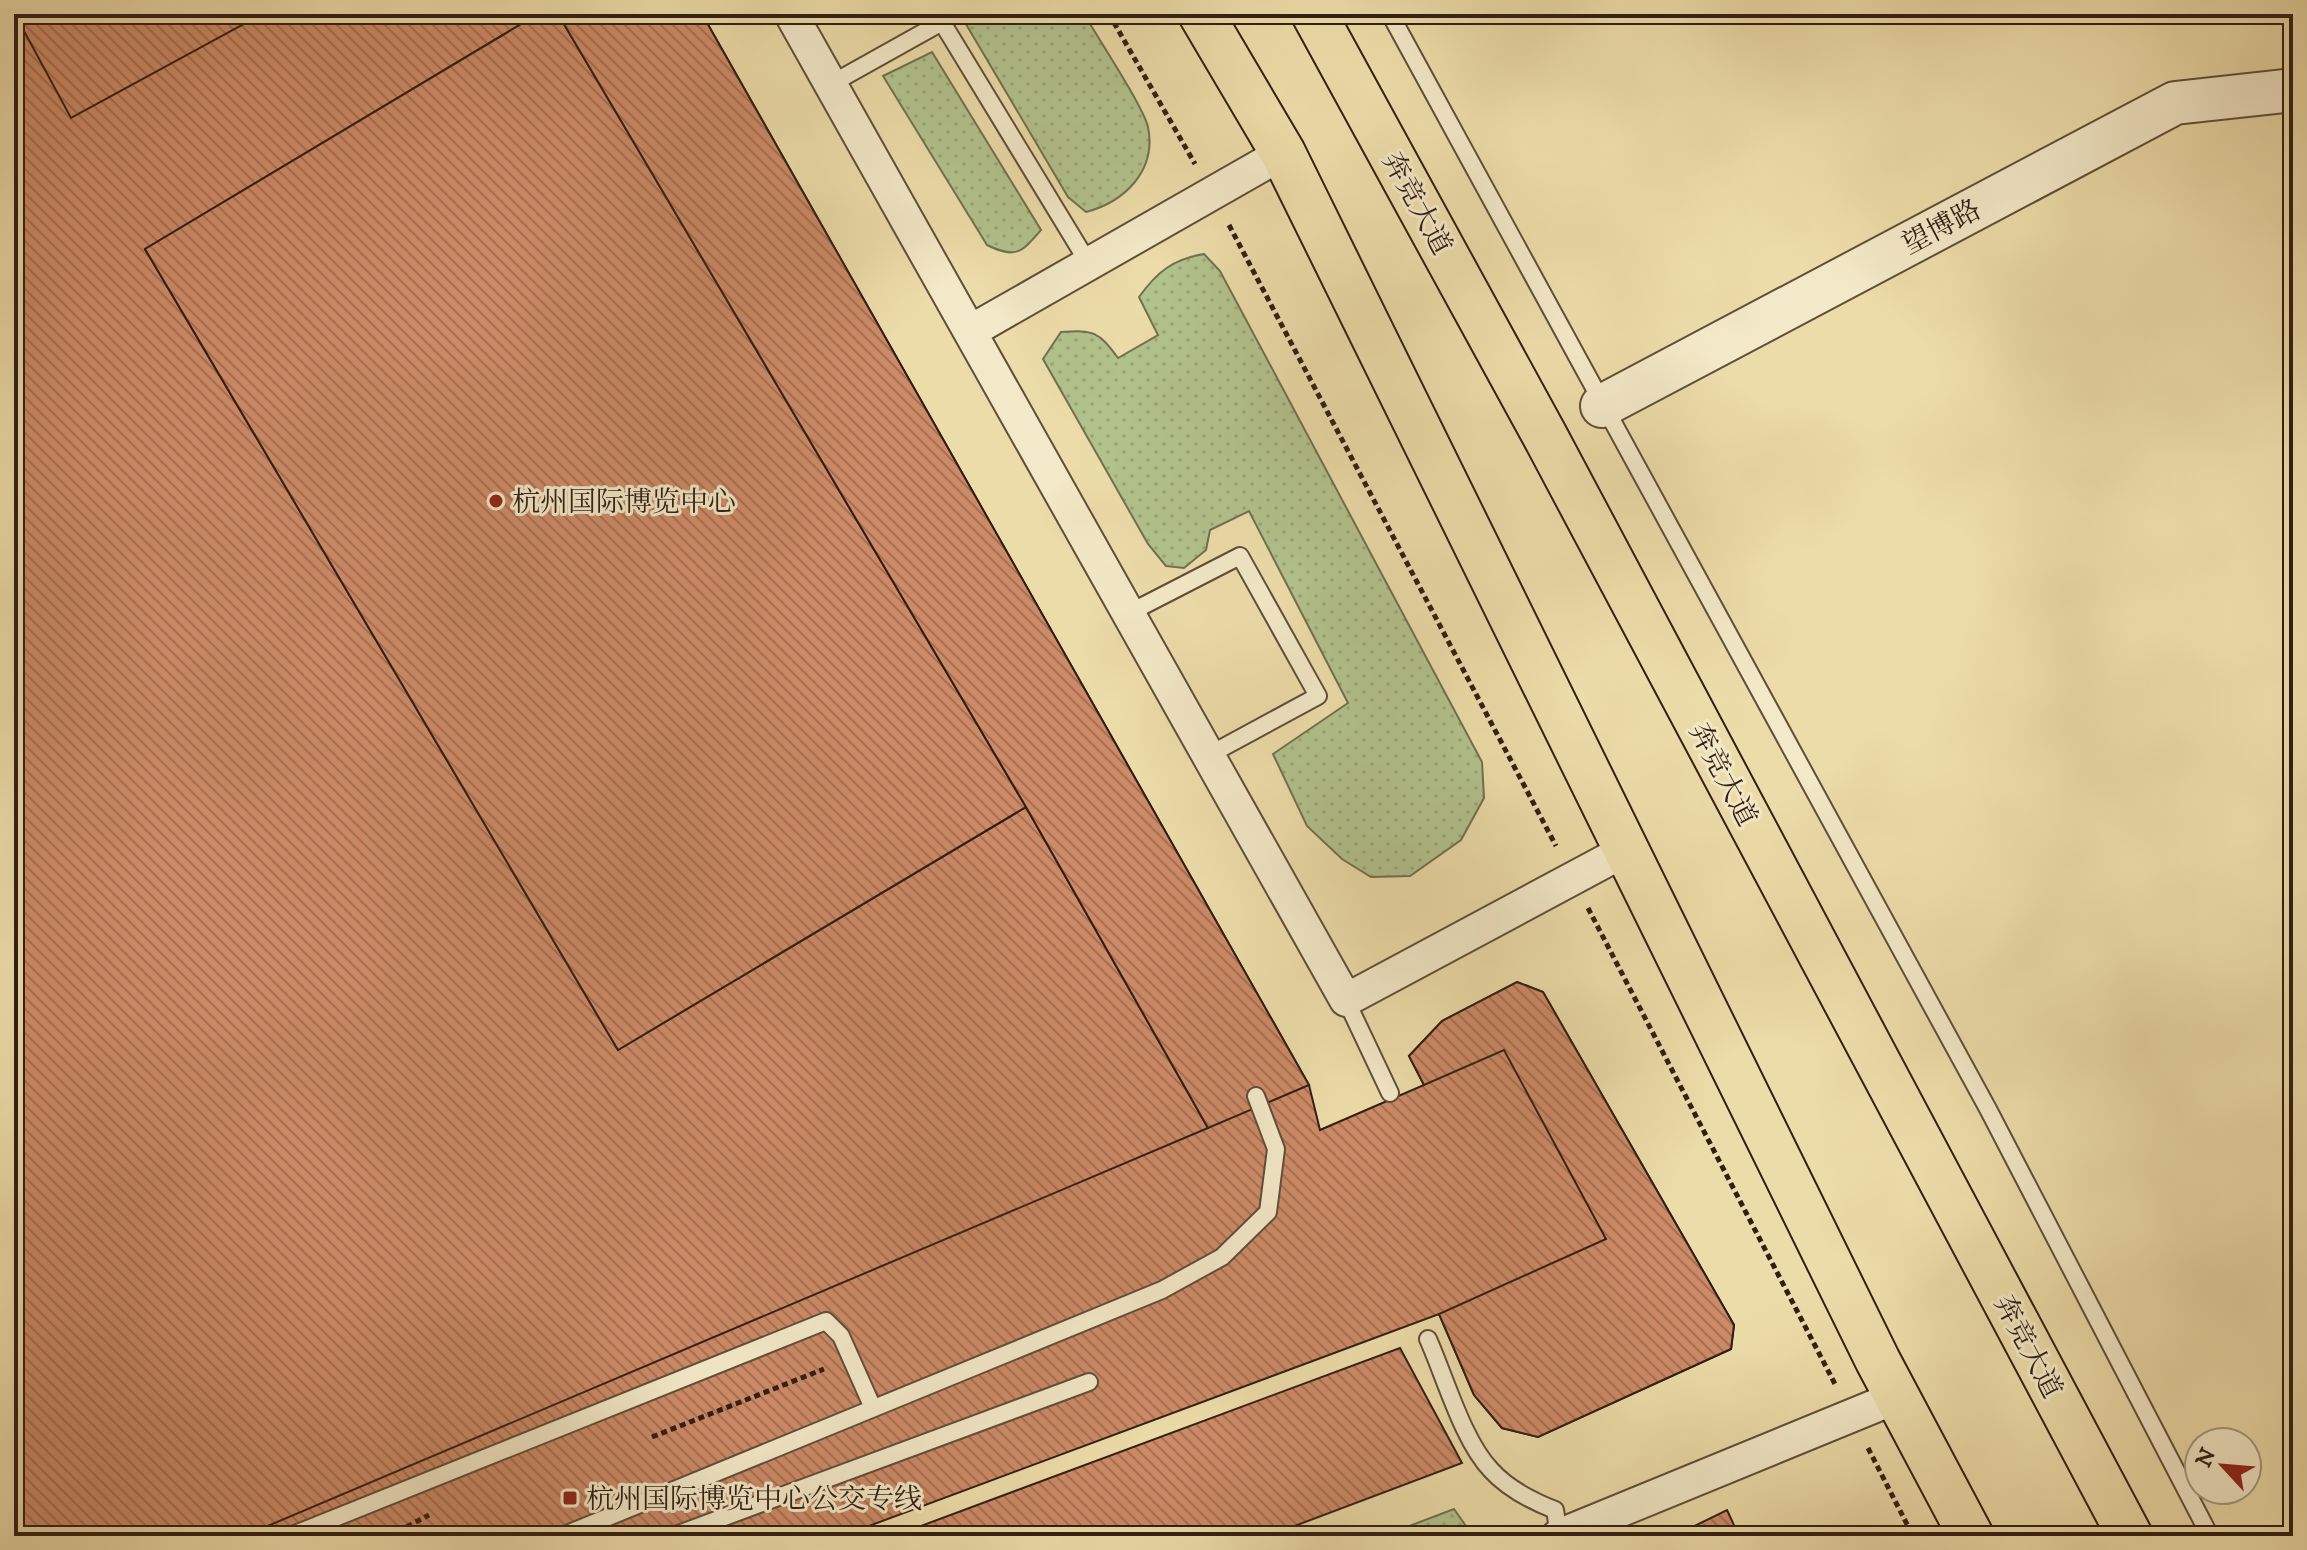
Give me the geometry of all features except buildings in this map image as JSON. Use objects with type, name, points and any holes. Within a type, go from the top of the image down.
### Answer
[{"type":"main road","points":[[1201,14],[1283,153],[1897,1397],[1971,1536]]},
{"type":"main road","name":"奔竞大道","points":[[1314,14],[1545,436],[2130,1536]]},
{"type":"street","points":[[791,14],[1346,1000],[1626,850]]},
{"type":"street","name":"望博路","points":[[1602,406],[2175,103],[2293,90]]},
{"type":"street","points":[[971,331],[1283,153]]},
{"type":"street","points":[[1558,1536],[1897,1397]]},
{"type":"lane","points":[[1390,14],[1988,1109],[2210,1536]]},
{"type":"lane","points":[[831,84],[940,18],[1089,264]]},
{"type":"lane","points":[[1129,613],[1240,556],[1318,696],[1209,755]]},
{"type":"lane","points":[[1346,1000],[1390,1093]]},
{"type":"lane","points":[[562,1536],[1162,1290],[1222,1257],[1268,1212],[1276,1149],[1256,1096]]},
{"type":"lane","points":[[290,1536],[826,1321],[841,1336],[873,1408]]},
{"type":"lane","points":[[1428,1339],[1469,1434],[1490,1470],[1525,1498],[1555,1510],[1558,1536]]},
{"type":"lane","points":[[673,1536],[1089,1382]]},
{"type":"path","points":[[1109,14],[1212,193],[1573,879],[1913,1536]]},
{"type":"path","points":[[652,1437],[851,1359]]},
{"type":"path","points":[[389,1536],[429,1515]]},
{"type":"green space","points":[[960,14],[1084,14],[1129,88],[1148,127],[1147,157],[1142,171],[1125,192],[1113,201],[1086,212],[1068,197]]},
{"type":"green space","points":[[932,52],[1041,230],[1023,249],[1005,252],[987,245],[883,76]]},
{"type":"green space","points":[[1204,254],[1220,271],[1482,762],[1484,798],[1461,840],[1410,876],[1371,877],[1342,859],[1307,826],[1273,754],[1348,703],[1249,511],[1210,530],[1206,550],[1184,568],[1166,566],[1148,544],[1043,359],[1061,332],[1094,334],[1118,358],[1158,335],[1139,297],[1152,280],[1167,268],[1183,259]]},
{"type":"green space","points":[[1454,1509],[1473,1536],[1383,1536]]},
{"type":"place","name":"杭州国际博览中心","points":[[496,501]]},
{"type":"place","name":"杭州国际博览中心公交专线","points":[[570,1498]]}]
